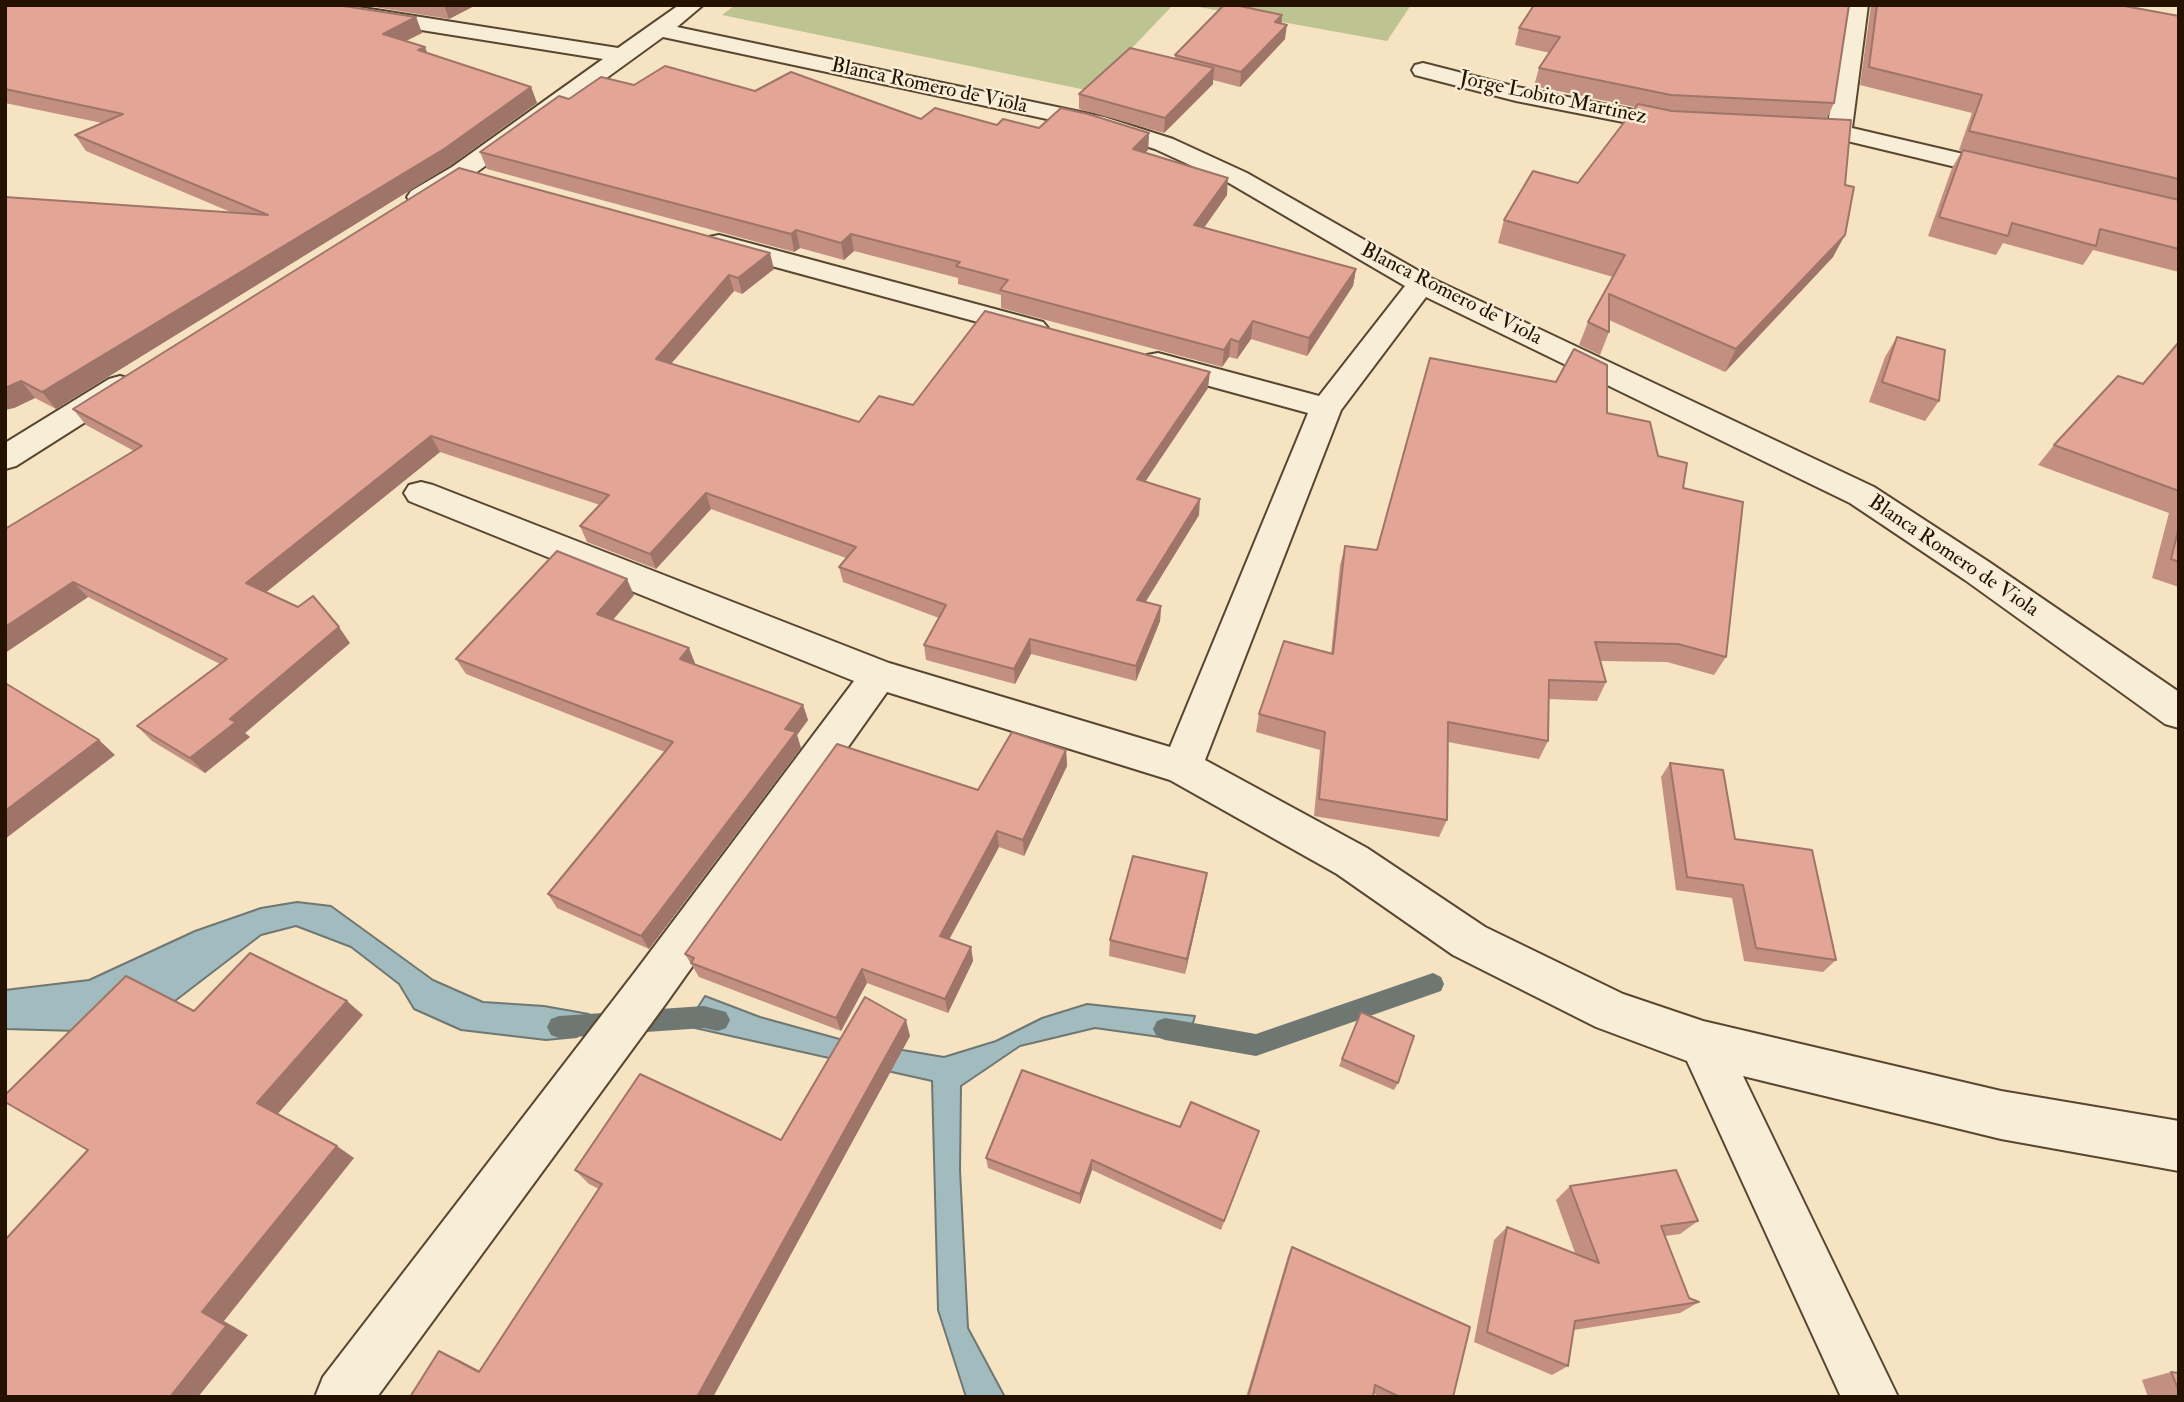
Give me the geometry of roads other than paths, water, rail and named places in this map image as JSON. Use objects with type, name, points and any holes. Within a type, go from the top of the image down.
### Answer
[{"type":"street","points":[[402,209],[474,176],[624,55],[693,5]]},
{"type":"street","points":[[1839,132],[1857,5]]},
{"type":"street","points":[[314,6],[624,55]]},
{"type":"street","name":"Blanca Romero de Viola","points":[[660,30],[1095,122],[1164,144],[1238,178],[1421,284],[1862,495],[1977,571],[2179,713]]},
{"type":"street","name":"Jorge Lobito Martinez","points":[[1423,70],[1516,94],[1597,110],[1664,123],[1704,125]]},
{"type":"street","points":[[1772,129],[1839,132],[2029,176]]},
{"type":"street","points":[[687,234],[1060,335]]},
{"type":"street","points":[[1181,767],[1326,408],[1421,284]]},
{"type":"street","points":[[1126,354],[1326,408]]},
{"type":"street","points":[[5,458],[145,370]]},
{"type":"street","points":[[421,493],[879,674],[1181,767],[1264,810],[1352,862],[1469,941],[1612,1012],[1703,1044],[2001,1115],[2179,1146]]},
{"type":"street","points":[[343,1397],[651,987],[879,674]]},
{"type":"street","points":[[1703,1044],[1870,1397]]},
{"type":"water","points":[[297,902],[331,906],[433,980],[483,1002],[544,1006],[589,1014],[577,1037],[546,1040],[461,1030],[414,1009],[399,984],[351,947],[296,926],[261,935],[141,1027],[115,1032],[5,1029],[5,990],[89,980],[195,931],[261,908]]},
{"type":"water","points":[[705,996],[760,1017],[843,1040],[944,1057],[996,1041],[1042,1018],[1087,1004],[1195,1016],[1188,1041],[1095,1028],[1020,1046],[961,1086],[960,1170],[968,1328],[1005,1397],[966,1397],[938,1310],[932,1081],[686,1026]]},
{"type":"waterway","points":[[1165,1029],[1256,1045],[1433,984]]},
{"type":"waterway","points":[[559,1027],[704,1017],[718,1020]]}]
